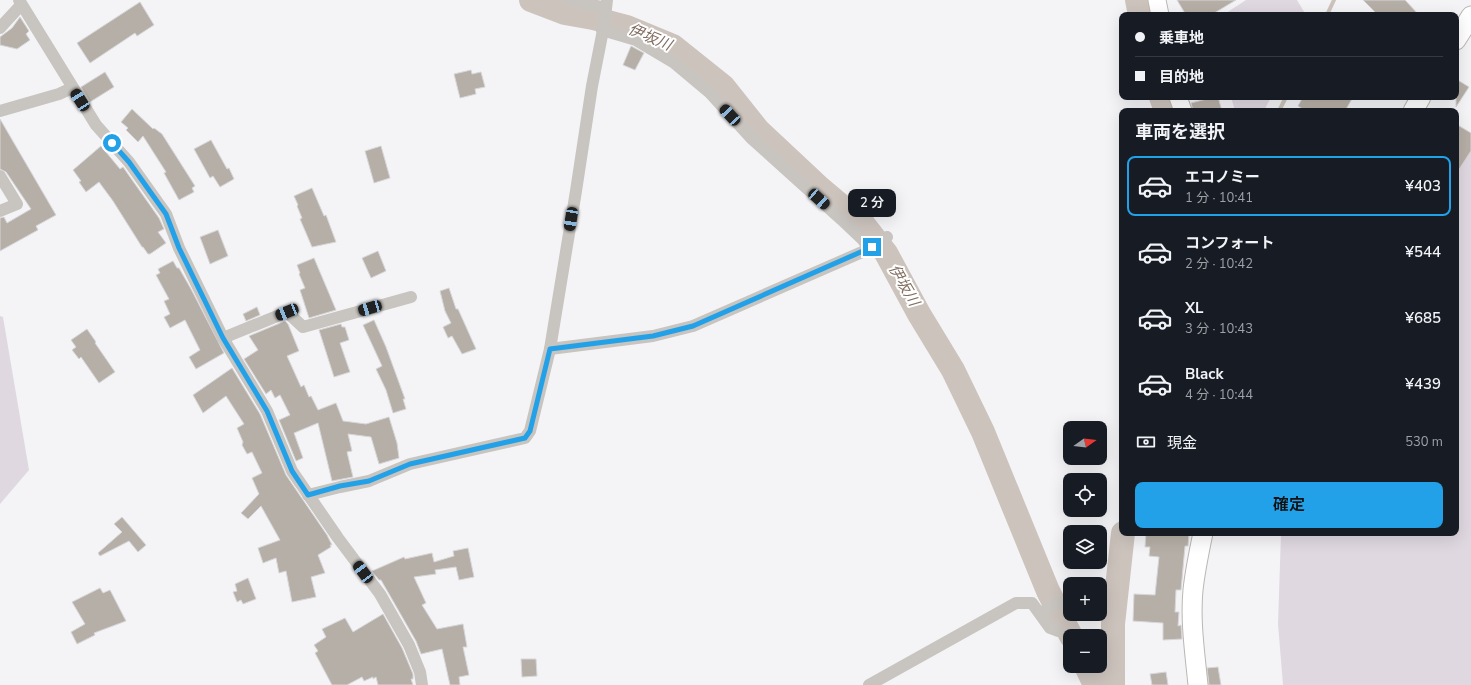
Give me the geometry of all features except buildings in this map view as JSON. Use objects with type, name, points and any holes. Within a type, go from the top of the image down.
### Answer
[{"type":"highway","points":[[1459,35],[1471,16]]},
{"type":"highway","points":[[1198,685],[1193,628],[1193,592],[1202,536]]},
{"type":"main road","points":[[1157,0],[1159,12]]},
{"type":"street","points":[[570,0],[605,15],[636,40],[673,62],[710,92],[751,138],[871,248]]},
{"type":"street","points":[[0,28],[20,2],[96,125],[129,162],[166,214],[179,248],[223,338],[267,411],[292,471],[338,538],[380,594],[410,645],[420,672],[422,685]]},
{"type":"street","points":[[308,495],[340,486],[369,481],[410,464],[525,438],[530,431],[550,349],[592,86],[605,15]]},
{"type":"street","points":[[0,111],[59,94],[72,88]]},
{"type":"street","points":[[0,176],[17,204],[0,211]]},
{"type":"street","points":[[550,349],[653,336],[693,326],[871,248],[885,238]]},
{"type":"street","points":[[223,338],[287,312],[303,327],[411,297]]},
{"type":"street","points":[[1048,607],[1063,602]]},
{"type":"street","points":[[870,685],[1016,603],[1032,603],[1050,628],[1058,631]]},
{"type":"shaded area","points":[[1246,0],[1297,0],[1304,12],[1228,12]]},
{"type":"shaded area","points":[[1232,100],[1270,100],[1266,108],[1234,108]]},
{"type":"shaded area","points":[[1471,146],[1471,685],[1283,685],[1278,624],[1281,536],[1459,536],[1459,162]]},
{"type":"shaded area","points":[[0,316],[3,317],[29,470],[0,504]]},
{"type":"waterway","name":"伊坂川","points":[[531,0],[565,13],[593,18],[627,27],[673,46],[723,86],[758,130],[820,188],[865,226],[886,253],[919,314],[953,370],[983,432],[1048,591],[1067,629]]},
{"type":"waterway","points":[[1137,0],[1139,12]]},
{"type":"waterway","points":[[1328,12],[1334,0]]},
{"type":"waterway","points":[[1162,100],[1165,108]]},
{"type":"waterway","points":[[1280,108],[1284,100]]},
{"type":"waterway","points":[[1113,685],[1113,624],[1123,536]]},
{"type":"waterway","name":"伊坂川","points":[[1089,673],[1095,685]]},
{"type":"route","points":[[112,143],[129,162],[166,214],[179,248],[223,338],[267,411],[292,471],[308,495],[340,486],[369,481],[394,469],[410,464],[525,438],[530,431],[550,349],[653,336],[693,326],[872,247]]}]
